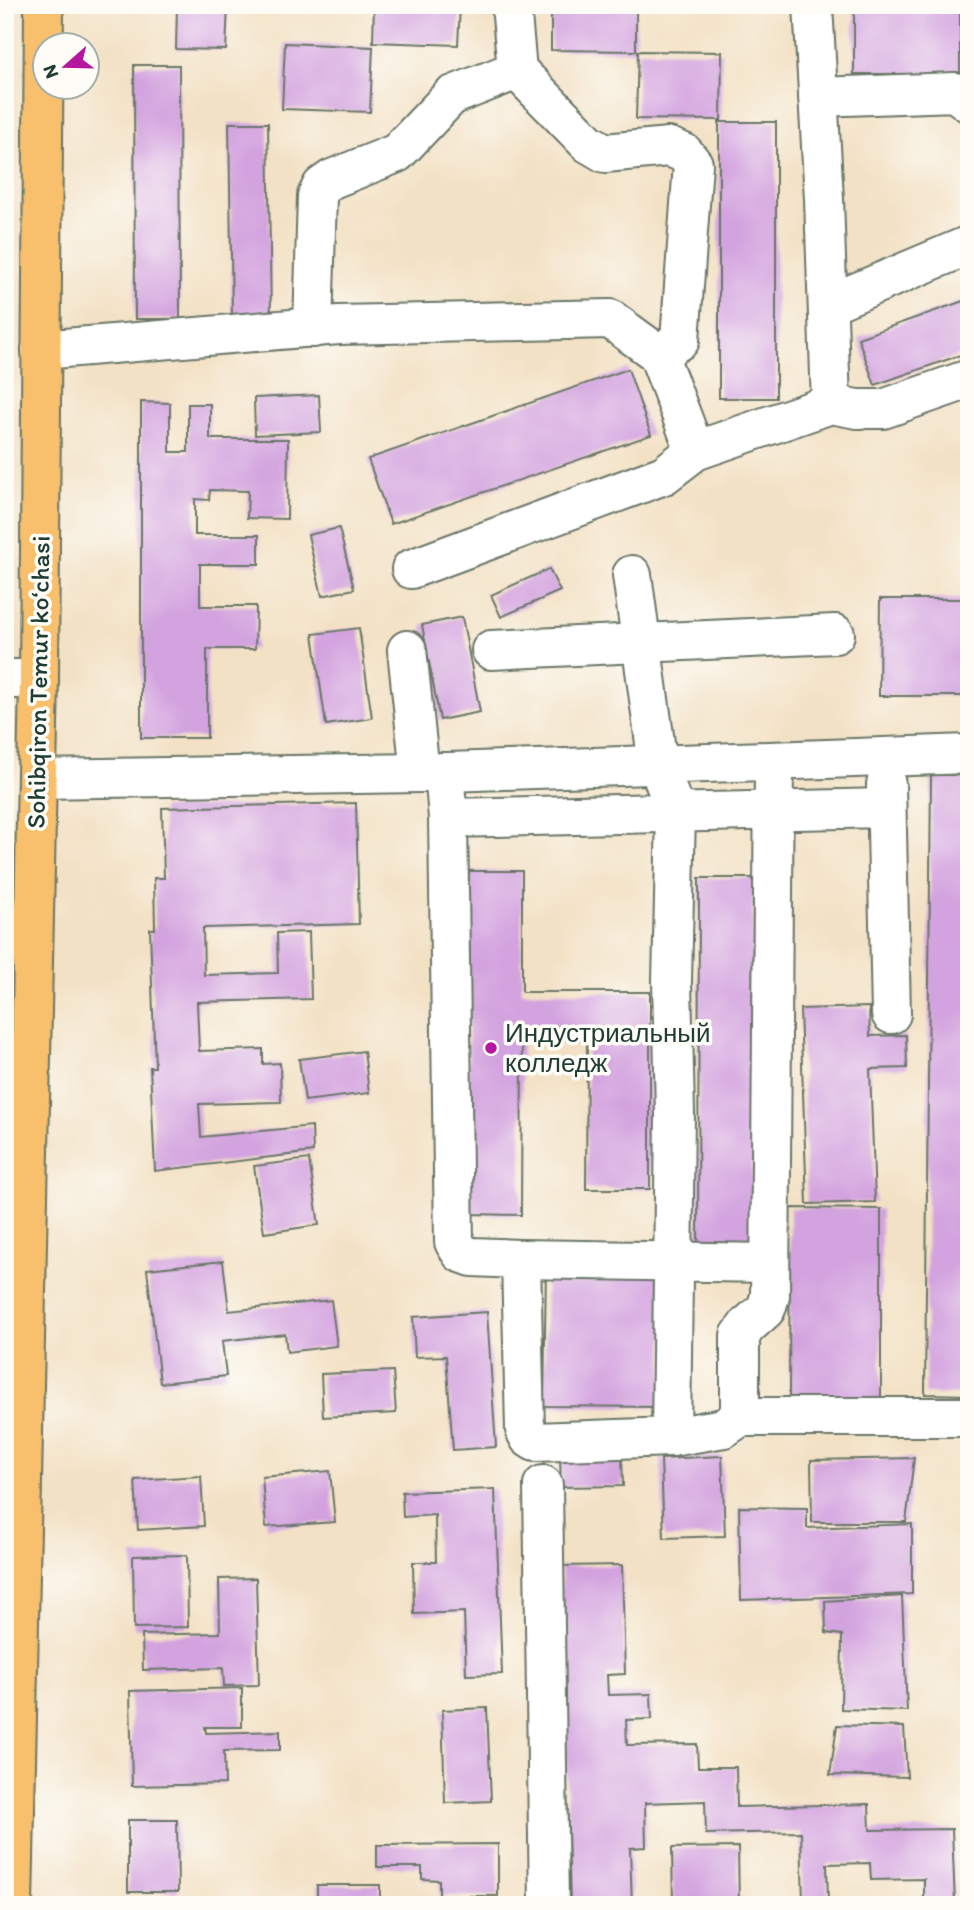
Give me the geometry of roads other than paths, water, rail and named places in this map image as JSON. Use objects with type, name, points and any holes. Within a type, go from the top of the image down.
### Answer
[{"type":"main road","name":"Sohibqiron Temur koʻchasi","points":[[13,1905],[10,1821],[16,1273],[37,779],[22,679],[41,351],[44,5]]},
{"type":"street","points":[[510,5],[517,70],[588,143],[606,153],[669,147],[684,153],[693,164],[680,340],[658,354]]},
{"type":"street","points":[[813,5],[829,304],[831,404]]},
{"type":"street","points":[[313,328],[317,196],[322,186],[332,179],[397,153],[451,96],[517,70]]},
{"type":"street","points":[[818,97],[955,92],[969,103]]},
{"type":"street","points":[[829,304],[969,245]]},
{"type":"street","points":[[41,351],[313,328],[610,319],[658,354],[695,451]]},
{"type":"street","points":[[411,569],[664,475],[695,451],[831,404],[857,409],[883,409],[969,379]]},
{"type":"street","points":[[632,575],[659,765],[676,813],[672,981],[675,1114],[671,1437]]},
{"type":"street","points":[[491,650],[835,634]]},
{"type":"street","points":[[407,649],[432,772],[448,818],[454,1242],[461,1253],[472,1257],[770,1263]]},
{"type":"street","points":[[37,779],[432,772],[969,754]]},
{"type":"street","points":[[885,758],[891,1014]]},
{"type":"street","points":[[740,1417],[740,1336],[766,1309],[770,1296],[774,761]]},
{"type":"street","points":[[565,768],[566,815]]},
{"type":"street","points":[[448,818],[886,808]]},
{"type":"street","points":[[522,1259],[525,1430],[535,1442],[671,1437],[724,1428],[740,1417],[969,1417]]},
{"type":"street","points":[[543,1485],[549,1905]]},
{"type":"place","name":"Индустриальный колледж","points":[[491,1048]]}]
